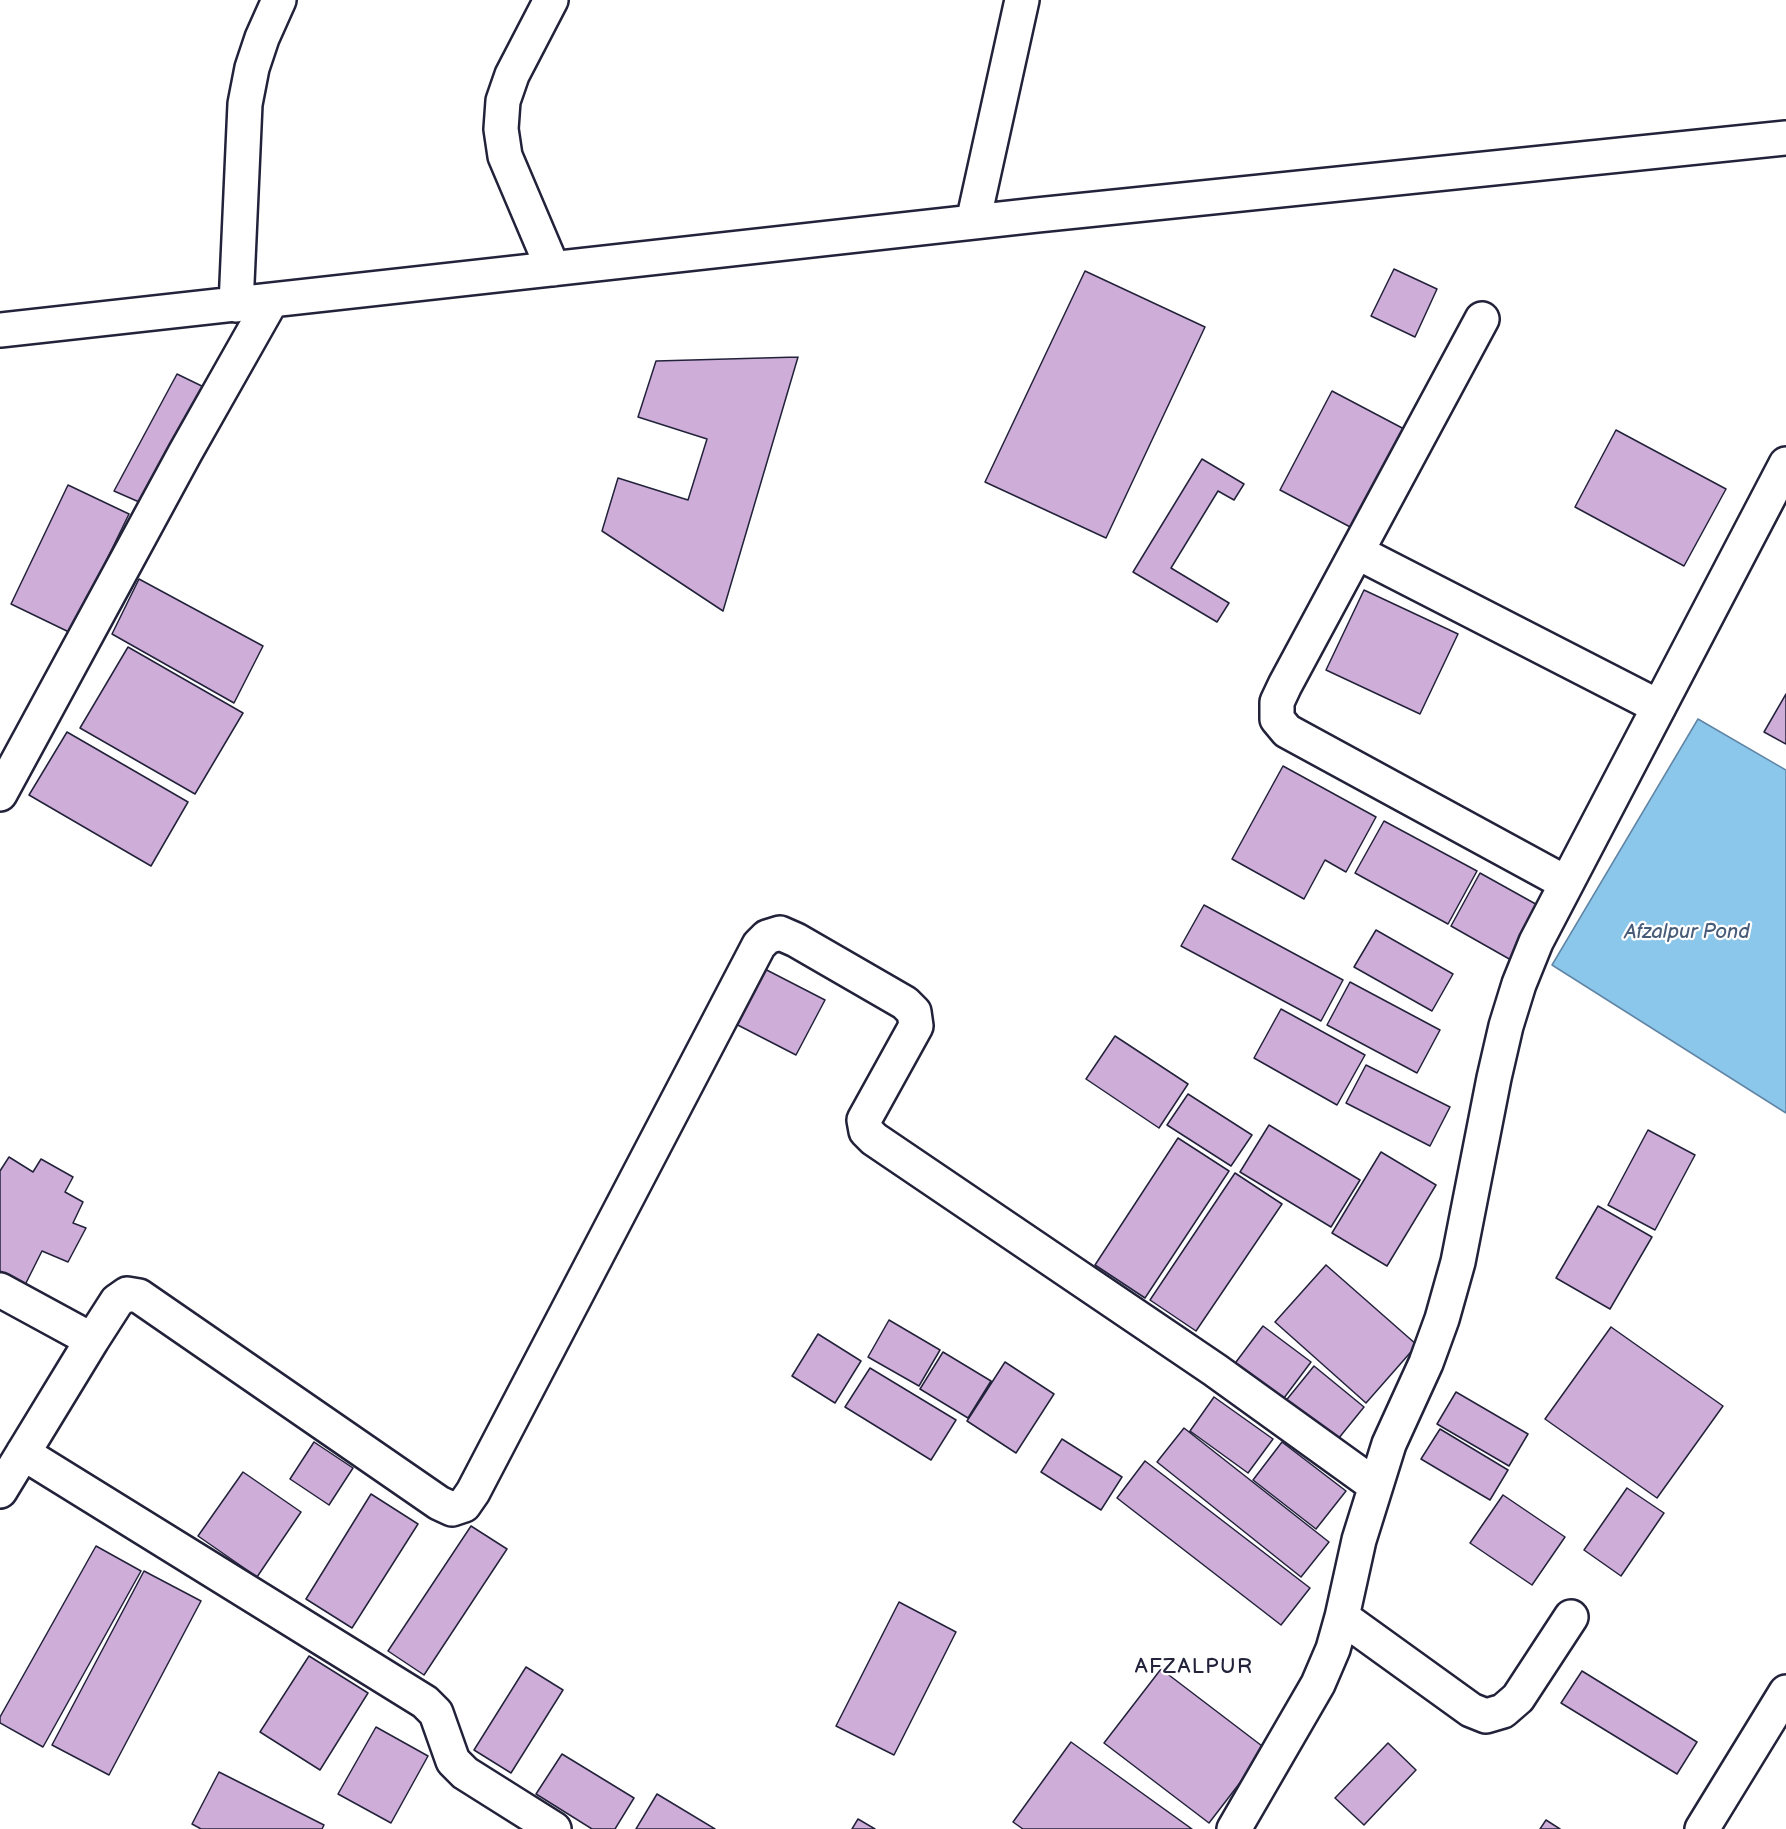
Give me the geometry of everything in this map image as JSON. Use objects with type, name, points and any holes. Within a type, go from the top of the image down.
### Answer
[{"type":"street","points":[[236,305],[245,104],[252,68],[279,0]]},
{"type":"street","points":[[550,0],[512,75],[503,101],[501,129],[505,156],[553,269]]},
{"type":"street","points":[[973,222],[1022,0]]},
{"type":"street","points":[[0,330],[973,222],[1786,138]]},
{"type":"street","points":[[0,794],[185,453],[271,301]]},
{"type":"street","points":[[1482,319],[1281,693],[1277,702],[1277,719],[1287,731],[1566,883]]},
{"type":"street","points":[[1234,1829],[1318,1684],[1333,1649],[1359,1540],[1389,1444],[1426,1363],[1458,1262],[1494,1078],[1519,984],[1536,942],[1566,883],[1786,464]]},
{"type":"street","points":[[1357,552],[1659,707]]},
{"type":"street","points":[[0,1491],[117,1301],[127,1294],[139,1296],[439,1503],[452,1509],[464,1505],[473,1492],[759,945],[767,937],[780,933],[905,1003],[914,1012],[916,1026],[864,1120],[866,1131],[874,1139],[1215,1370],[1376,1486]]},
{"type":"street","points":[[0,1290],[93,1340]]},
{"type":"street","points":[[23,1453],[425,1702],[436,1713],[450,1754],[465,1773],[554,1829]]},
{"type":"street","points":[[1342,1617],[1471,1710],[1486,1716],[1503,1711],[1518,1698],[1571,1617]]},
{"type":"street","points":[[1702,1829],[1786,1692]]},
{"type":"water","name":"Afzalpur Pond","points":[[1698,719],[1786,770],[1786,1113],[1552,965]]},
{"type":"building","points":[[1394,269],[1437,289],[1415,337],[1371,316]]},
{"type":"building","points":[[1085,271],[1205,327],[1106,538],[985,482]]},
{"type":"building","points":[[798,357],[723,611],[602,531],[618,478],[688,500],[707,439],[638,417],[656,361]]},
{"type":"building","points":[[177,374],[210,390],[146,505],[114,491]]},
{"type":"building","points":[[1332,391],[1406,430],[1354,529],[1280,490]]},
{"type":"building","points":[[1616,430],[1726,489],[1684,566],[1575,507]]},
{"type":"building","points":[[1202,459],[1244,484],[1234,500],[1218,491],[1171,568],[1229,603],[1217,622],[1133,572]]},
{"type":"building","points":[[68,485],[129,514],[71,633],[11,604]]},
{"type":"building","points":[[139,579],[263,646],[234,703],[112,634]]},
{"type":"building","points":[[1364,590],[1458,634],[1420,714],[1326,670]]},
{"type":"building","points":[[128,647],[243,713],[195,794],[80,728]]},
{"type":"building","points":[[1786,694],[1786,744],[1764,732]]},
{"type":"building","points":[[67,732],[188,802],[151,866],[29,795]]},
{"type":"building","points":[[1283,766],[1376,817],[1346,872],[1325,860],[1304,899],[1232,859]]},
{"type":"building","points":[[1384,821],[1477,871],[1448,924],[1355,873]]},
{"type":"building","points":[[1480,873],[1541,907],[1511,960],[1451,926]]},
{"type":"building","points":[[1204,905],[1343,980],[1321,1021],[1181,946]]},
{"type":"building","points":[[1376,930],[1453,974],[1432,1011],[1354,967]]},
{"type":"building","points":[[757,965],[825,1000],[796,1055],[728,1020]]},
{"type":"building","points":[[1350,982],[1440,1030],[1417,1073],[1327,1025]]},
{"type":"building","points":[[1281,1009],[1365,1055],[1337,1105],[1254,1058]]},
{"type":"building","points":[[1115,1036],[1188,1084],[1159,1128],[1086,1079]]},
{"type":"building","points":[[1366,1065],[1450,1107],[1430,1146],[1346,1103]]},
{"type":"building","points":[[1188,1094],[1252,1135],[1231,1166],[1167,1125]]},
{"type":"building","points":[[1269,1125],[1360,1180],[1331,1227],[1240,1172]]},
{"type":"building","points":[[1648,1130],[1695,1155],[1655,1230],[1608,1205]]},
{"type":"building","points":[[1178,1138],[1229,1171],[1145,1298],[1095,1265]]},
{"type":"building","points":[[1381,1152],[1436,1185],[1387,1266],[1332,1233]]},
{"type":"building","points":[[9,1157],[33,1172],[41,1159],[73,1177],[65,1192],[83,1202],[73,1223],[86,1228],[68,1262],[42,1251],[25,1285],[0,1271],[0,1171]]},
{"type":"building","points":[[1235,1173],[1282,1204],[1196,1331],[1150,1300]]},
{"type":"building","points":[[1598,1206],[1652,1237],[1610,1309],[1556,1278]]},
{"type":"building","points":[[1326,1265],[1417,1345],[1366,1403],[1275,1322]]},
{"type":"building","points":[[889,1320],[940,1350],[919,1386],[868,1357]]},
{"type":"building","points":[[1263,1326],[1311,1362],[1281,1402],[1233,1366]]},
{"type":"building","points":[[1611,1327],[1723,1406],[1657,1498],[1545,1419]]},
{"type":"building","points":[[818,1334],[861,1361],[835,1403],[792,1376]]},
{"type":"building","points":[[943,1352],[991,1381],[968,1418],[920,1389]]},
{"type":"building","points":[[1005,1362],[1054,1394],[1016,1453],[967,1421]]},
{"type":"building","points":[[1314,1366],[1364,1407],[1334,1444],[1284,1403]]},
{"type":"building","points":[[870,1368],[956,1420],[931,1460],[845,1407]]},
{"type":"building","points":[[1456,1392],[1528,1434],[1509,1466],[1437,1424]]},
{"type":"building","points":[[1214,1397],[1273,1439],[1248,1473],[1190,1431]]},
{"type":"building","points":[[1184,1428],[1329,1542],[1301,1577],[1157,1462]]},
{"type":"building","points":[[1440,1429],[1508,1470],[1490,1500],[1421,1459]]},
{"type":"building","points":[[1062,1439],[1122,1477],[1101,1510],[1041,1472]]},
{"type":"building","points":[[314,1442],[353,1468],[329,1505],[290,1479]]},
{"type":"building","points":[[1282,1442],[1346,1491],[1316,1529],[1253,1480]]},
{"type":"building","points":[[1145,1461],[1310,1588],[1281,1625],[1117,1498]]},
{"type":"building","points":[[243,1472],[301,1512],[257,1577],[198,1536]]},
{"type":"building","points":[[1627,1488],[1664,1513],[1621,1576],[1584,1550]]},
{"type":"building","points":[[371,1494],[418,1524],[352,1628],[306,1599]]},
{"type":"building","points":[[1503,1495],[1565,1537],[1532,1585],[1470,1543]]},
{"type":"building","points":[[471,1526],[507,1549],[424,1675],[388,1651]]},
{"type":"building","points":[[96,1546],[141,1571],[43,1747],[0,1723],[0,1717]]},
{"type":"building","points":[[144,1571],[201,1601],[109,1775],[52,1745]]},
{"type":"building","points":[[899,1602],[956,1632],[894,1755],[836,1726]]},
{"type":"building","points":[[309,1656],[368,1693],[320,1770],[260,1732]]},
{"type":"building","points":[[526,1667],[563,1690],[511,1773],[474,1750]]},
{"type":"building","points":[[1161,1669],[1266,1749],[1209,1823],[1104,1743]]},
{"type":"building","points":[[1582,1671],[1697,1742],[1677,1774],[1561,1703]]},
{"type":"building","points":[[376,1727],[428,1756],[391,1823],[338,1794]]},
{"type":"building","points":[[1071,1742],[1192,1829],[1023,1829],[1013,1822]]},
{"type":"building","points":[[1388,1743],[1416,1770],[1364,1825],[1335,1798]]},
{"type":"building","points":[[562,1754],[634,1798],[615,1829],[592,1829],[536,1794]]},
{"type":"building","points":[[219,1772],[324,1825],[322,1829],[201,1829],[192,1824]]},
{"type":"building","points":[[657,1794],[715,1829],[636,1829]]},
{"type":"building","points":[[858,1819],[875,1829],[852,1829]]},
{"type":"building","points":[[1546,1820],[1560,1829],[1540,1829]]},
{"type":"district","name":"AFZALPUR","points":[[1194,1668]]}]
